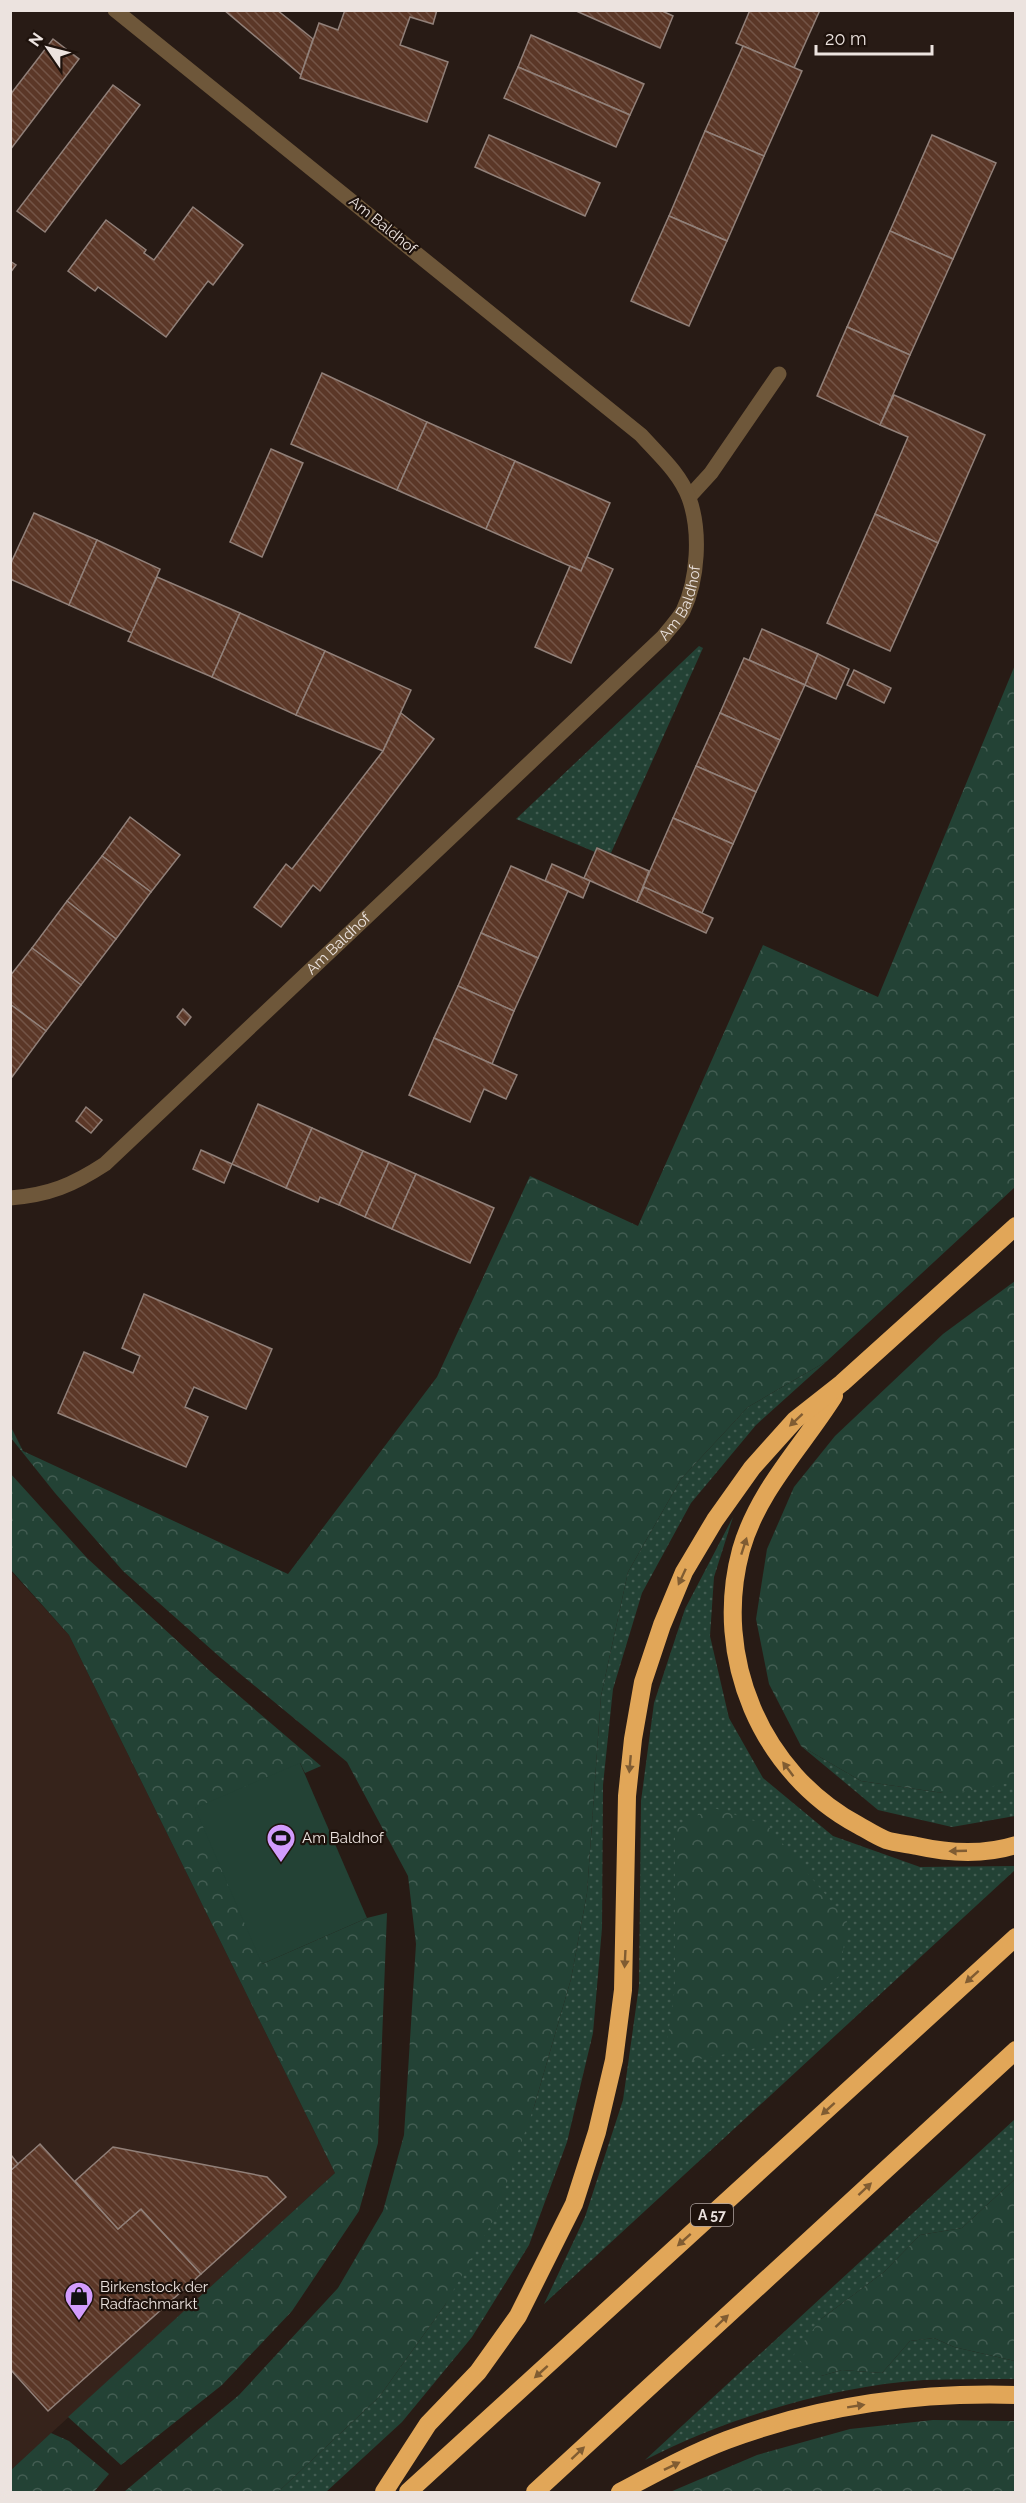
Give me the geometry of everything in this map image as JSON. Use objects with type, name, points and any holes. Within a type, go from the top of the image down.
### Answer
[{"type":"highway","points":[[384,2493],[428,2424],[478,2372],[518,2316],[574,2204],[597,2132],[615,2060],[623,1990],[627,1796],[633,1739],[643,1682],[662,1624],[684,1572],[710,1528],[752,1468],[795,1420],[842,1383],[1016,1226]]},
{"type":"highway","points":[[842,1383],[810,1435],[779,1471],[757,1509],[741,1551],[734,1594],[734,1642],[744,1690],[762,1732],[794,1777],[837,1814],[885,1840],[942,1851],[1001,1850],[1016,1845]]},
{"type":"highway","name":"A 57","points":[[408,2493],[1016,1938]]},
{"type":"highway","points":[[535,2493],[1016,2050]]},
{"type":"highway","points":[[620,2493],[726,2440],[828,2410],[940,2396],[1016,2395]]},
{"type":"street","name":"Am Baldhof","points":[[10,1198],[54,1192],[81,1180],[105,1164],[663,637],[682,612],[694,579],[695,542],[688,497],[669,465],[641,435],[115,10]]},
{"type":"street","points":[[688,497],[711,473],[778,374]]},
{"type":"shaded area","points":[[10,1570],[69,1635],[335,2173],[11,2470]]},
{"type":"green space","points":[[699,646],[703,648],[611,853],[597,847],[595,852],[516,819]]},
{"type":"green space","points":[[1015,665],[1015,1187],[827,1361],[748,1407],[681,1479],[628,1572],[601,1696],[587,1893],[571,1979],[534,2107],[494,2219],[445,2305],[379,2397],[278,2492],[124,2492],[239,2395],[338,2288],[383,2211],[404,2135],[416,1944],[408,1876],[347,1762],[221,1658],[123,1571],[11,1438],[11,1427],[23,1451],[288,1574],[437,1377],[530,1176],[638,1226],[763,945],[878,997]]},
{"type":"green space","points":[[1015,1281],[1015,1782],[950,1794],[861,1781],[801,1746],[769,1684],[756,1619],[767,1549],[794,1487],[835,1436],[943,1334]]},
{"type":"green space","points":[[827,1361],[756,1425],[691,1503],[642,1593],[613,1689],[603,1785],[602,1928],[593,2033],[567,2142],[529,2245],[472,2337],[402,2422],[326,2492],[278,2492],[379,2397],[445,2305],[534,2107],[571,1979],[587,1893],[601,1696],[628,1572],[681,1479],[748,1407]]},
{"type":"green space","points":[[10,1473],[87,1558],[210,1671],[321,1766],[305,1773],[300,1763],[262,1964],[367,1918],[387,1913],[378,2143],[359,2211],[292,2311],[222,2385],[121,2465],[68,2417],[335,2173],[69,1635],[11,1570]]},
{"type":"green space","points":[[733,1517],[714,1577],[710,1636],[729,1718],[763,1778],[833,1836],[920,1867],[1015,1866],[1015,1870],[544,2304],[585,2217],[623,2100],[639,1986],[641,1801],[654,1703],[685,1609]]},
{"type":"green space","points":[[801,1746],[861,1781],[943,1793],[1015,1781],[1015,1816],[952,1827],[878,1810]]},
{"type":"green space","name":"Am Baldhof","points":[[300,1763],[367,1918],[262,1964],[195,1808]]},
{"type":"green space","points":[[711,1807],[767,1825],[847,1920],[840,1975],[757,2048],[689,2061],[667,2042],[675,1988],[675,1830]]},
{"type":"green space","points":[[1015,2119],[1015,2179],[962,2228],[920,2235],[884,2272],[821,2319],[821,2376],[842,2370],[882,2373],[910,2341],[934,2338],[954,2347],[1015,2361],[1015,2379],[924,2380],[853,2389],[780,2406],[710,2431],[645,2460]]},
{"type":"green space","points":[[1015,2179],[1015,2361],[954,2347],[934,2338],[910,2341],[882,2373],[842,2370],[821,2376],[793,2356],[821,2319],[884,2272],[920,2235],[962,2228]]},
{"type":"green space","points":[[933,2420],[1015,2421],[1015,2492],[670,2492],[757,2455],[850,2429]]},
{"type":"green space","points":[[51,2433],[69,2441],[109,2474],[94,2492],[11,2492],[11,2470]]},
{"type":"building","points":[[224,10],[277,10],[313,39],[301,75]]},
{"type":"building","points":[[345,10],[437,10],[433,24],[410,17],[400,45],[448,62],[427,122],[300,78],[319,23],[338,30]]},
{"type":"building","points":[[574,10],[660,10],[673,16],[660,48]]},
{"type":"building","points":[[750,10],[820,10],[794,68],[736,43]]},
{"type":"building","points":[[531,35],[644,84],[630,115],[518,67]]},
{"type":"building","points":[[53,39],[79,59],[10,150],[10,95]]},
{"type":"building","points":[[743,46],[802,71],[764,156],[705,131]]},
{"type":"building","points":[[518,67],[630,115],[616,147],[504,98]]},
{"type":"building","points":[[113,85],[140,105],[45,232],[17,211]]},
{"type":"building","points":[[705,131],[764,156],[727,241],[669,216]]},
{"type":"building","points":[[489,135],[600,183],[585,216],[475,167]]},
{"type":"building","points":[[932,135],[996,163],[953,259],[890,231]]},
{"type":"building","points":[[193,207],[243,245],[213,285],[208,281],[166,337],[98,287],[95,291],[68,271],[106,220],[146,250],[144,253],[154,260]]},
{"type":"building","points":[[669,216],[727,241],[689,326],[631,301]]},
{"type":"building","points":[[890,231],[953,259],[910,355],[847,327]]},
{"type":"building","points":[[10,261],[16,265],[10,273]]},
{"type":"building","points":[[847,327],[910,355],[880,425],[817,396]]},
{"type":"building","points":[[322,373],[427,422],[397,490],[291,444]]},
{"type":"building","points":[[894,395],[985,435],[938,543],[875,514],[908,437],[880,425]]},
{"type":"building","points":[[427,422],[515,461],[486,529],[397,490]]},
{"type":"building","points":[[271,449],[303,463],[262,557],[230,542]]},
{"type":"building","points":[[515,461],[610,503],[581,571],[486,529]]},
{"type":"building","points":[[34,513],[97,540],[69,605],[10,579],[10,565]]},
{"type":"building","points":[[875,514],[938,543],[890,651],[827,623]]},
{"type":"building","points":[[97,540],[160,569],[132,633],[69,605]]},
{"type":"building","points":[[587,557],[613,569],[571,663],[535,647],[570,566],[581,571]]},
{"type":"building","points":[[157,577],[240,613],[212,677],[128,641]]},
{"type":"building","points":[[240,613],[325,651],[296,715],[212,677]]},
{"type":"building","points":[[762,629],[818,654],[805,685],[749,660]]},
{"type":"building","points":[[325,651],[411,690],[383,751],[296,715]]},
{"type":"building","points":[[818,654],[849,669],[836,699],[805,685]]},
{"type":"building","points":[[744,658],[805,685],[780,740],[720,713]]},
{"type":"building","points":[[854,670],[891,688],[884,703],[847,685]]},
{"type":"building","points":[[401,713],[434,739],[320,891],[313,885],[281,927],[254,907],[286,864],[292,869],[383,751]]},
{"type":"building","points":[[720,713],[780,740],[756,792],[696,766]]},
{"type":"building","points":[[696,766],[756,792],[733,844],[673,818]]},
{"type":"building","points":[[130,817],[180,855],[151,892],[102,856]]},
{"type":"building","points":[[673,818],[733,844],[702,913],[643,887]]},
{"type":"building","points":[[597,848],[649,871],[637,902],[584,878]]},
{"type":"building","points":[[102,856],[151,892],[116,939],[67,901]]},
{"type":"building","points":[[552,864],[590,881],[583,898],[545,881]]},
{"type":"building","points":[[511,866],[568,891],[538,958],[481,933]]},
{"type":"building","points":[[644,887],[713,918],[706,933],[637,902]]},
{"type":"building","points":[[67,901],[116,939],[81,985],[32,948]]},
{"type":"building","points":[[481,933],[538,958],[514,1011],[458,986]]},
{"type":"building","points":[[32,948],[81,985],[46,1031],[10,1004],[10,976]]},
{"type":"building","points":[[458,986],[514,1011],[492,1064],[434,1038]]},
{"type":"building","points":[[10,1004],[46,1031],[12,1077],[10,1076]]},
{"type":"building","points":[[183,1009],[191,1017],[185,1025],[177,1017]]},
{"type":"building","points":[[434,1038],[517,1075],[506,1099],[484,1089],[470,1122],[409,1095]]},
{"type":"building","points":[[258,1104],[312,1128],[286,1188],[232,1164]]},
{"type":"building","points":[[86,1107],[102,1120],[91,1133],[76,1121]]},
{"type":"building","points":[[312,1128],[363,1151],[339,1205],[320,1197],[318,1202],[286,1188]]},
{"type":"building","points":[[201,1150],[232,1164],[224,1183],[193,1169]]},
{"type":"building","points":[[363,1151],[389,1162],[365,1217],[339,1205]]},
{"type":"building","points":[[389,1162],[416,1174],[392,1229],[365,1217]]},
{"type":"building","points":[[416,1174],[494,1208],[470,1263],[392,1229]]},
{"type":"building","points":[[144,1294],[272,1349],[246,1409],[194,1387],[185,1407],[208,1417],[186,1467],[58,1413],[84,1352],[133,1373],[140,1356],[122,1348]]},
{"type":"building","name":"Birkenstock der Radfachmarkt","points":[[40,2144],[118,2229],[141,2209],[201,2274],[48,2411],[10,2369],[10,2171]]},
{"type":"building","points":[[113,2147],[267,2177],[286,2197],[201,2274],[141,2209],[118,2229],[75,2181]]},
{"type":"building","points":[[10,2155],[18,2164],[10,2171]]},
{"type":"place","name":"Am Baldhof","points":[[281,1864]]},
{"type":"place","name":"Birkenstock der Radfachmarkt","points":[[79,2322]]}]
